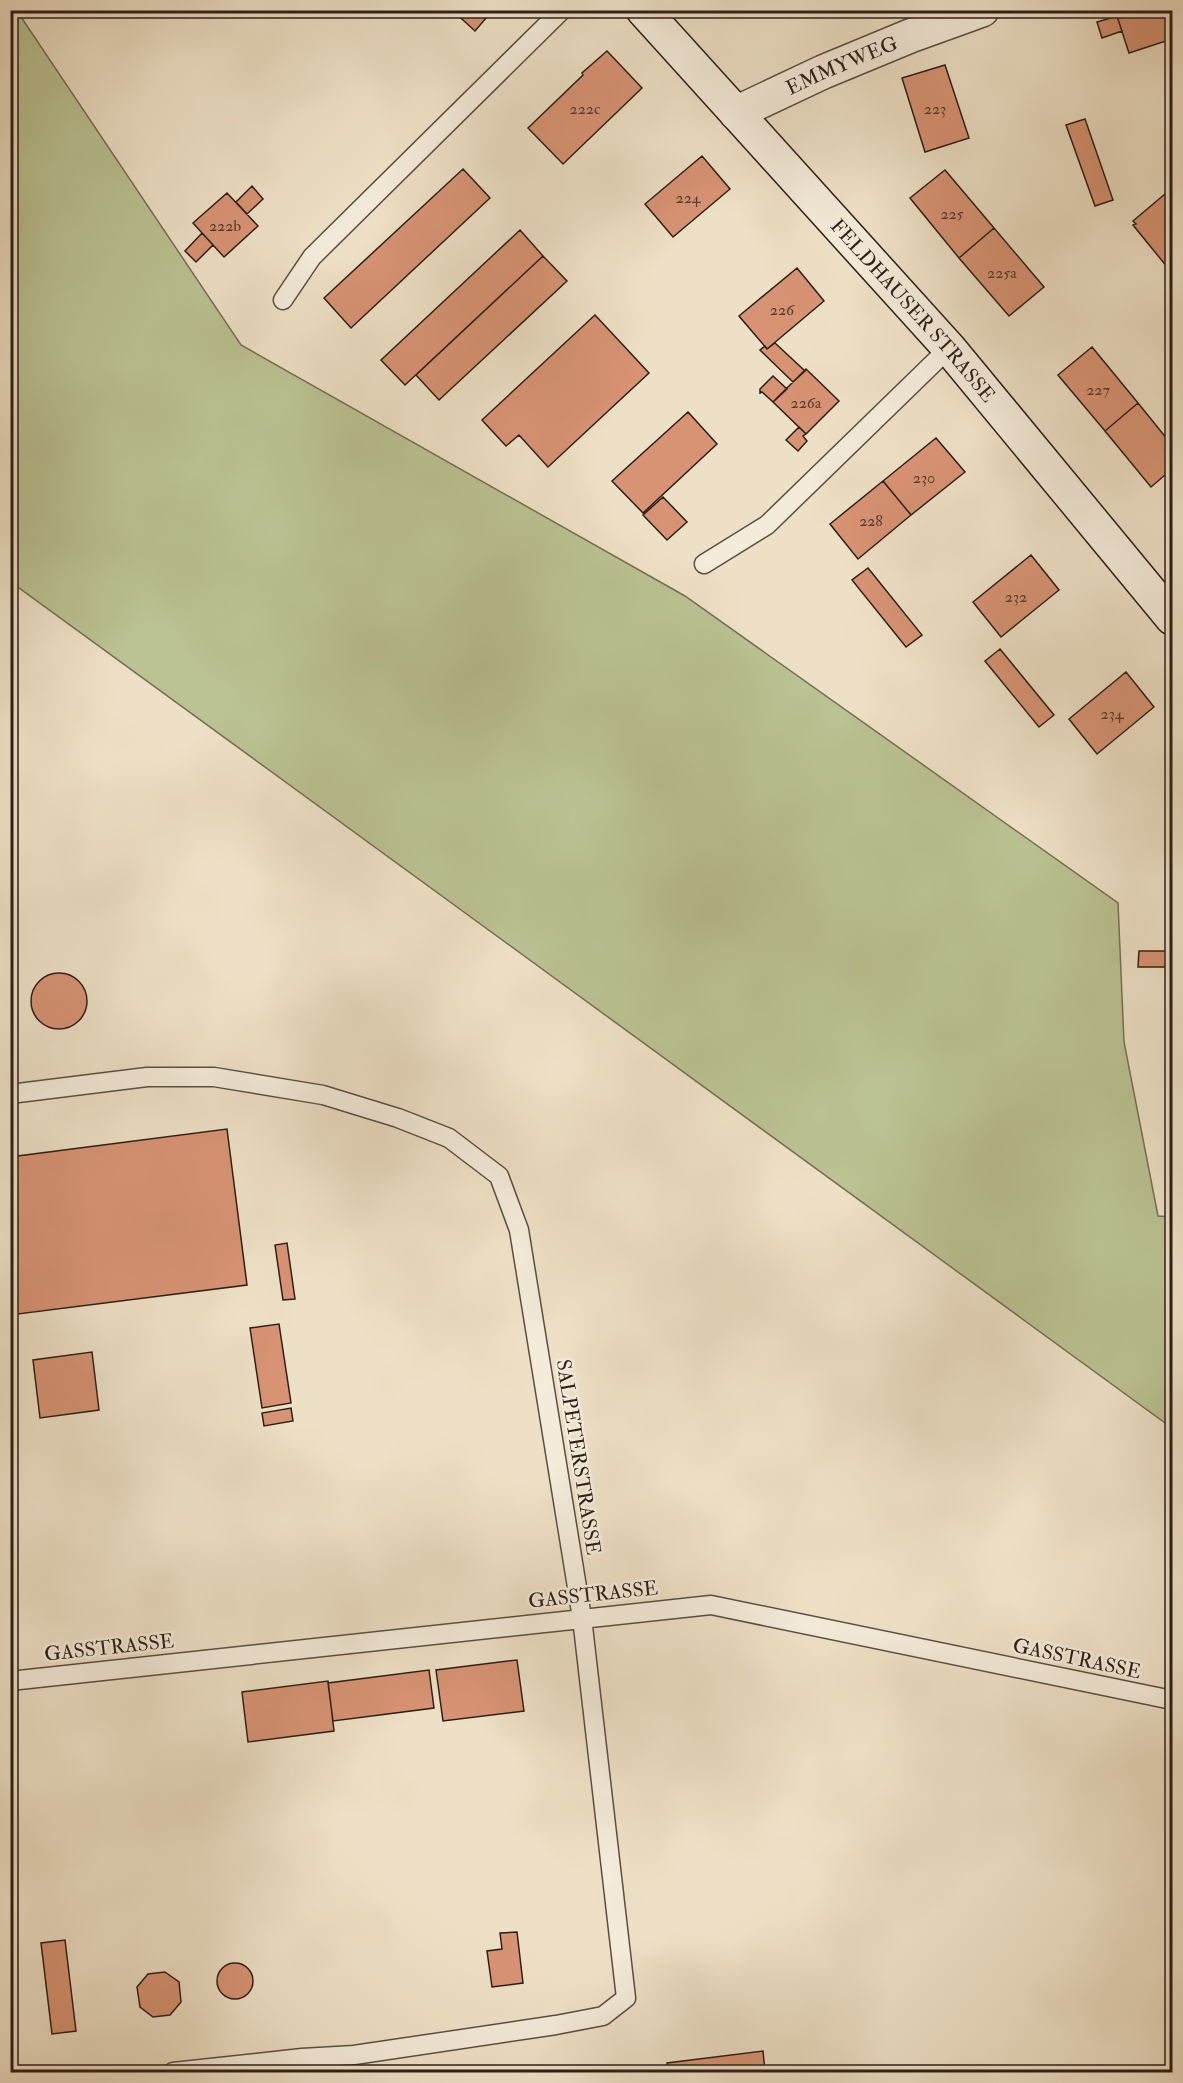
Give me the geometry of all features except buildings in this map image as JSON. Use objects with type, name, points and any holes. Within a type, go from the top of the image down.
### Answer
[{"type":"street","name":"FELDHAUSER STRASSE","points":[[643,10],[949,348],[1173,618]]},
{"type":"street","name":"EMMYWEG","points":[[736,113],[823,72],[910,36],[982,10]]},
{"type":"lane","points":[[283,300],[312,257],[562,10]]},
{"type":"lane","points":[[704,564],[767,525],[949,348]]},
{"type":"lane","name":"SALPETERSTRASSE","points":[[10,1094],[147,1077],[214,1077],[323,1095],[398,1118],[449,1138],[499,1176],[519,1230],[582,1618],[626,1998],[603,2016],[556,2025],[354,2055],[302,2058],[173,2073]]},
{"type":"lane","name":"GASSTRASSE","points":[[10,1681],[711,1605],[1173,1700]]},
{"type":"green space","points":[[10,11],[17,11],[241,345],[685,596],[1118,903],[1124,1042],[1158,1216],[1172,1217],[1172,1428],[11,582]]}]
